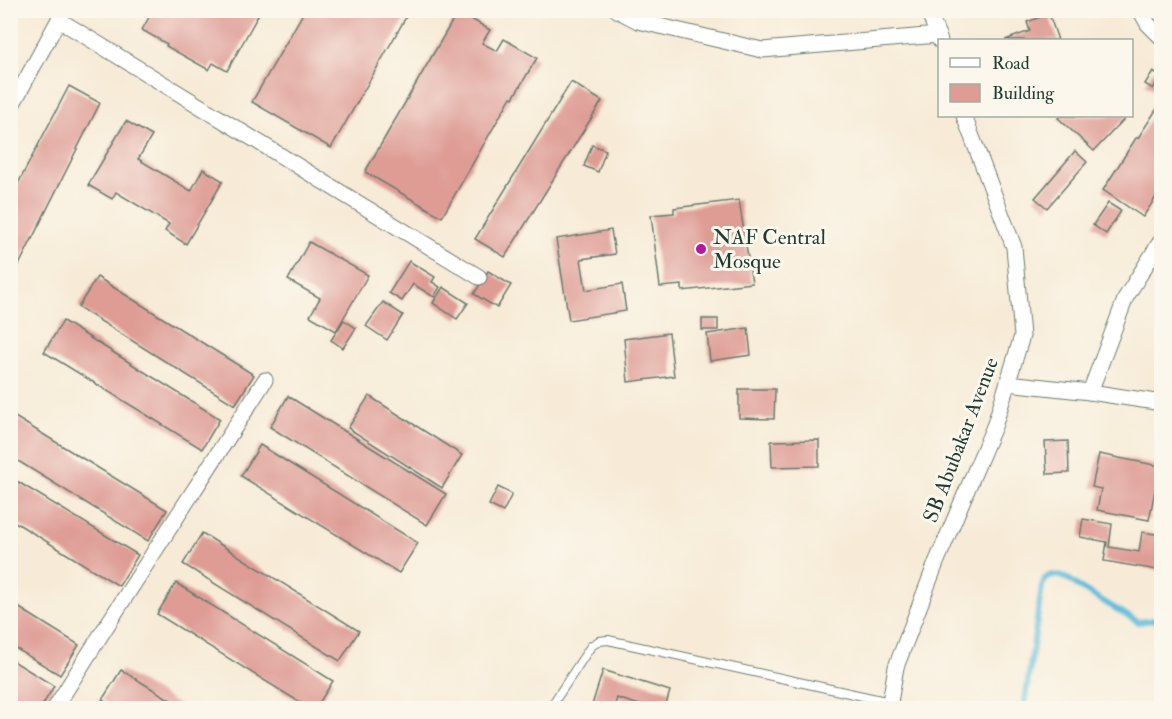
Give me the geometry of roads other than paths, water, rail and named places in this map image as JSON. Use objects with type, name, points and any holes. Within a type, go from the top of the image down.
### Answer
[{"type":"street","points":[[617,10],[638,21],[762,50],[938,38],[927,10]]},
{"type":"street","points":[[1140,10],[1148,24],[1161,38]]},
{"type":"street","points":[[10,109],[62,15],[479,277]]},
{"type":"street","name":"SB Abubakar Avenue","points":[[890,705],[896,667],[936,563],[995,424],[1022,336],[1014,247],[964,117]]},
{"type":"street","points":[[1090,392],[1126,297],[1161,239]]},
{"type":"street","points":[[55,708],[265,380]]},
{"type":"street","points":[[1008,383],[1161,403]]},
{"type":"lane","points":[[550,708],[591,646],[599,641],[608,640],[890,705]]},
{"type":"waterway","points":[[1024,708],[1042,586],[1045,579],[1051,575],[1070,580],[1138,622],[1162,619]]},
{"type":"place","name":"NAF Central Mosque","points":[[701,249]]}]
